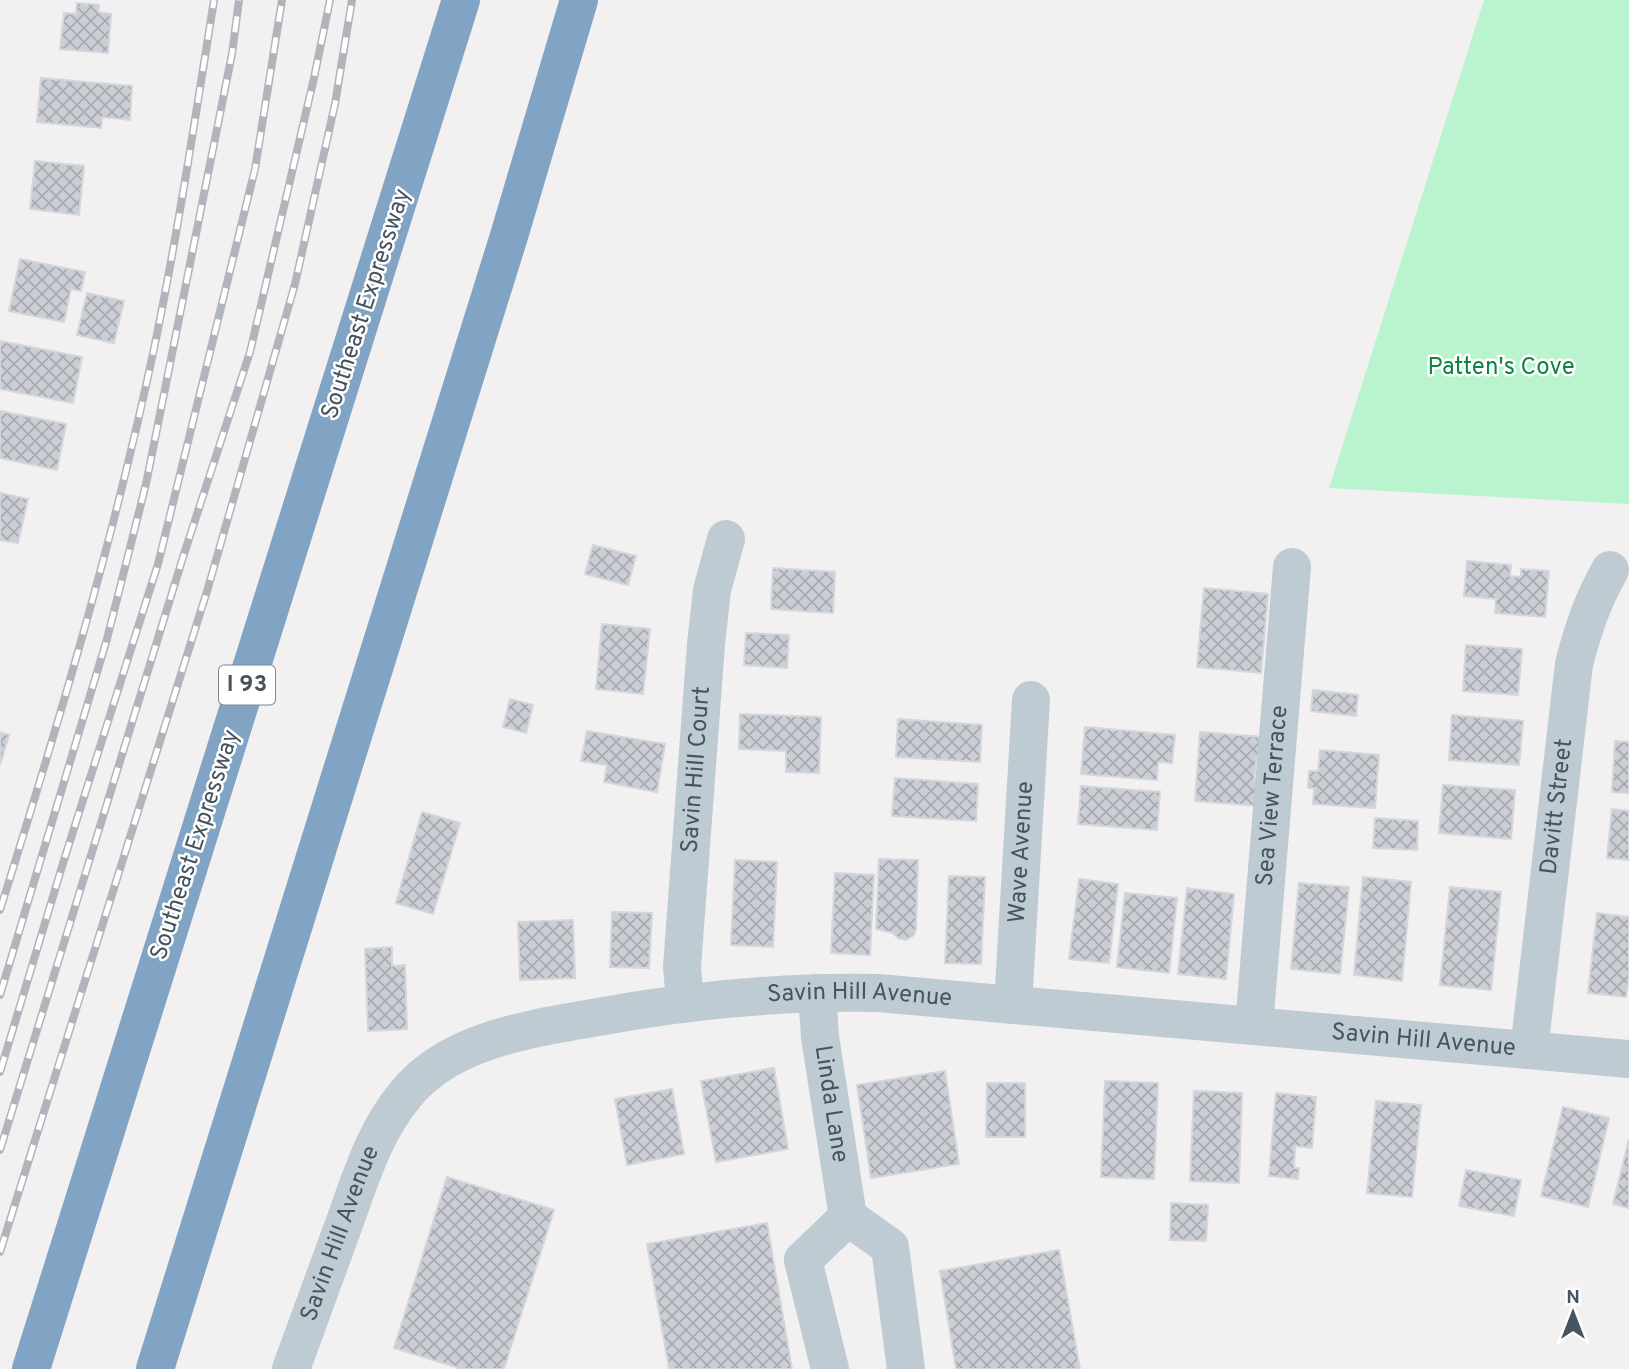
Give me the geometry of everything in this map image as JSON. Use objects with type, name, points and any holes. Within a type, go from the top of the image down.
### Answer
[{"type":"highway","name":"Southeast Expressway","points":[[31,1369],[410,170],[461,0]]},
{"type":"highway","points":[[155,1369],[509,236],[579,0]]},
{"type":"street","name":"Savin Hill Court","points":[[685,1002],[682,967],[706,644],[712,590],[726,540]]},
{"type":"street","name":"Sea View Terrace","points":[[1254,1026],[1292,567]]},
{"type":"street","name":"Davitt Street","points":[[1529,1051],[1574,664],[1593,600],[1610,570]]},
{"type":"street","name":"Wave Avenue","points":[[1013,1004],[1031,700]]},
{"type":"street","name":"Linda Lane","points":[[817,993],[820,1037],[848,1217]]},
{"type":"street","name":"Savin Hill Avenue","points":[[291,1369],[378,1136],[406,1093],[425,1074],[467,1049],[550,1026],[685,1002],[744,996],[878,993],[1629,1059]]},
{"type":"street","points":[[830,1369],[803,1260],[848,1217],[890,1247],[906,1369]]},
{"type":"green space","name":"Patten's Cove","points":[[1484,0],[1629,0],[1629,504],[1329,488]]},
{"type":"building","points":[[77,3],[99,5],[98,12],[111,14],[108,53],[60,49],[64,13],[76,14]]},
{"type":"building","points":[[41,78],[132,86],[130,120],[102,117],[101,128],[37,122]]},
{"type":"building","points":[[35,161],[84,166],[79,215],[30,209]]},
{"type":"building","points":[[20,259],[85,272],[81,291],[71,289],[64,322],[9,311]]},
{"type":"building","points":[[87,293],[124,301],[114,343],[77,335]]},
{"type":"building","points":[[0,341],[82,357],[73,403],[0,389]]},
{"type":"building","points":[[0,411],[66,424],[57,470],[0,458]]},
{"type":"building","points":[[0,493],[28,499],[18,543],[0,540]]},
{"type":"building","points":[[593,545],[636,556],[628,585],[585,574]]},
{"type":"building","points":[[1467,561],[1511,565],[1510,576],[1521,577],[1521,569],[1549,571],[1545,617],[1495,613],[1496,599],[1464,596]]},
{"type":"building","points":[[773,568],[835,572],[833,613],[771,609]]},
{"type":"building","points":[[1204,588],[1268,594],[1261,673],[1197,667]]},
{"type":"building","points":[[602,624],[650,629],[643,694],[596,689]]},
{"type":"building","points":[[746,633],[789,635],[787,668],[744,665]]},
{"type":"building","points":[[1466,645],[1522,649],[1518,695],[1463,691]]},
{"type":"building","points":[[1313,690],[1358,695],[1356,716],[1311,711]]},
{"type":"building","points":[[510,699],[533,705],[526,733],[503,727]]},
{"type":"building","points":[[740,714],[821,717],[819,773],[786,772],[786,751],[739,749]]},
{"type":"building","points":[[1452,715],[1523,721],[1519,765],[1449,760]]},
{"type":"building","points":[[898,719],[982,725],[980,762],[896,757]]},
{"type":"building","points":[[1085,727],[1175,735],[1172,763],[1158,762],[1157,780],[1081,774]]},
{"type":"building","points":[[587,731],[665,744],[657,792],[604,782],[607,765],[581,761]]},
{"type":"building","points":[[0,732],[9,735],[0,765]]},
{"type":"building","points":[[1200,732],[1263,737],[1261,759],[1256,759],[1254,780],[1261,780],[1259,806],[1195,801]]},
{"type":"building","points":[[1615,741],[1629,742],[1629,793],[1612,792]]},
{"type":"building","points":[[1320,750],[1379,755],[1375,808],[1313,804],[1314,788],[1308,788],[1309,771],[1318,771]]},
{"type":"building","points":[[895,778],[978,784],[976,821],[892,816]]},
{"type":"building","points":[[1443,785],[1515,790],[1511,839],[1439,833]]},
{"type":"building","points":[[1081,786],[1160,792],[1157,830],[1078,824]]},
{"type":"building","points":[[1612,809],[1629,811],[1629,860],[1607,858]]},
{"type":"building","points":[[422,812],[460,823],[433,914],[396,903]]},
{"type":"building","points":[[1375,818],[1418,821],[1417,850],[1373,848]]},
{"type":"building","points":[[879,859],[918,860],[916,929],[914,935],[906,940],[876,929]]},
{"type":"building","points":[[735,860],[777,862],[773,947],[731,945]]},
{"type":"building","points":[[835,873],[874,875],[870,955],[831,953]]},
{"type":"building","points":[[949,876],[985,877],[981,964],[945,963]]},
{"type":"building","points":[[1363,877],[1411,882],[1402,981],[1354,975]]},
{"type":"building","points":[[1079,879],[1118,884],[1109,963],[1069,959]]},
{"type":"building","points":[[1299,883],[1349,887],[1340,974],[1291,969]]},
{"type":"building","points":[[1450,887],[1501,892],[1491,990],[1440,985]]},
{"type":"building","points":[[1187,888],[1234,894],[1226,979],[1178,974]]},
{"type":"building","points":[[1125,893],[1177,898],[1169,973],[1117,967]]},
{"type":"building","points":[[612,912],[652,913],[649,968],[610,967]]},
{"type":"building","points":[[1597,913],[1629,917],[1629,976],[1626,997],[1588,993]]},
{"type":"building","points":[[573,920],[575,978],[520,980],[518,922]]},
{"type":"building","points":[[392,947],[392,966],[405,965],[407,1029],[368,1031],[365,949]]},
{"type":"building","points":[[774,1068],[788,1149],[716,1162],[701,1081]]},
{"type":"building","points":[[945,1071],[959,1164],[871,1178],[857,1085]]},
{"type":"building","points":[[1105,1081],[1158,1083],[1154,1179],[1101,1177]]},
{"type":"building","points":[[987,1083],[1025,1083],[1025,1137],[986,1137]]},
{"type":"building","points":[[672,1089],[684,1154],[627,1165],[615,1099]]},
{"type":"building","points":[[1194,1091],[1242,1093],[1239,1183],[1190,1181]]},
{"type":"building","points":[[1276,1093],[1316,1097],[1312,1148],[1295,1146],[1294,1168],[1299,1168],[1298,1179],[1269,1176]]},
{"type":"building","points":[[1376,1101],[1421,1105],[1412,1197],[1367,1193]]},
{"type":"building","points":[[1563,1107],[1609,1118],[1588,1207],[1541,1196]]},
{"type":"building","points":[[1629,1139],[1629,1208],[1613,1204]]},
{"type":"building","points":[[1466,1170],[1521,1180],[1514,1216],[1459,1206]]},
{"type":"building","points":[[447,1177],[554,1210],[504,1369],[462,1369],[394,1348]]},
{"type":"building","points":[[1171,1203],[1208,1205],[1206,1241],[1170,1240]]},
{"type":"building","points":[[767,1223],[792,1369],[669,1369],[647,1244]]},
{"type":"building","points":[[1059,1250],[1080,1369],[956,1369],[940,1271]]},
{"type":"railway","points":[[0,910],[44,769],[105,555],[140,411],[172,254],[214,0]]},
{"type":"railway","points":[[0,995],[107,639],[146,484],[232,54],[239,0]]},
{"type":"railway","points":[[0,1072],[158,564],[255,169],[282,0]]},
{"type":"railway","points":[[0,1150],[184,554],[250,352],[330,0]]},
{"type":"railway","points":[[0,1252],[208,588],[295,284],[335,104],[352,0]]}]
